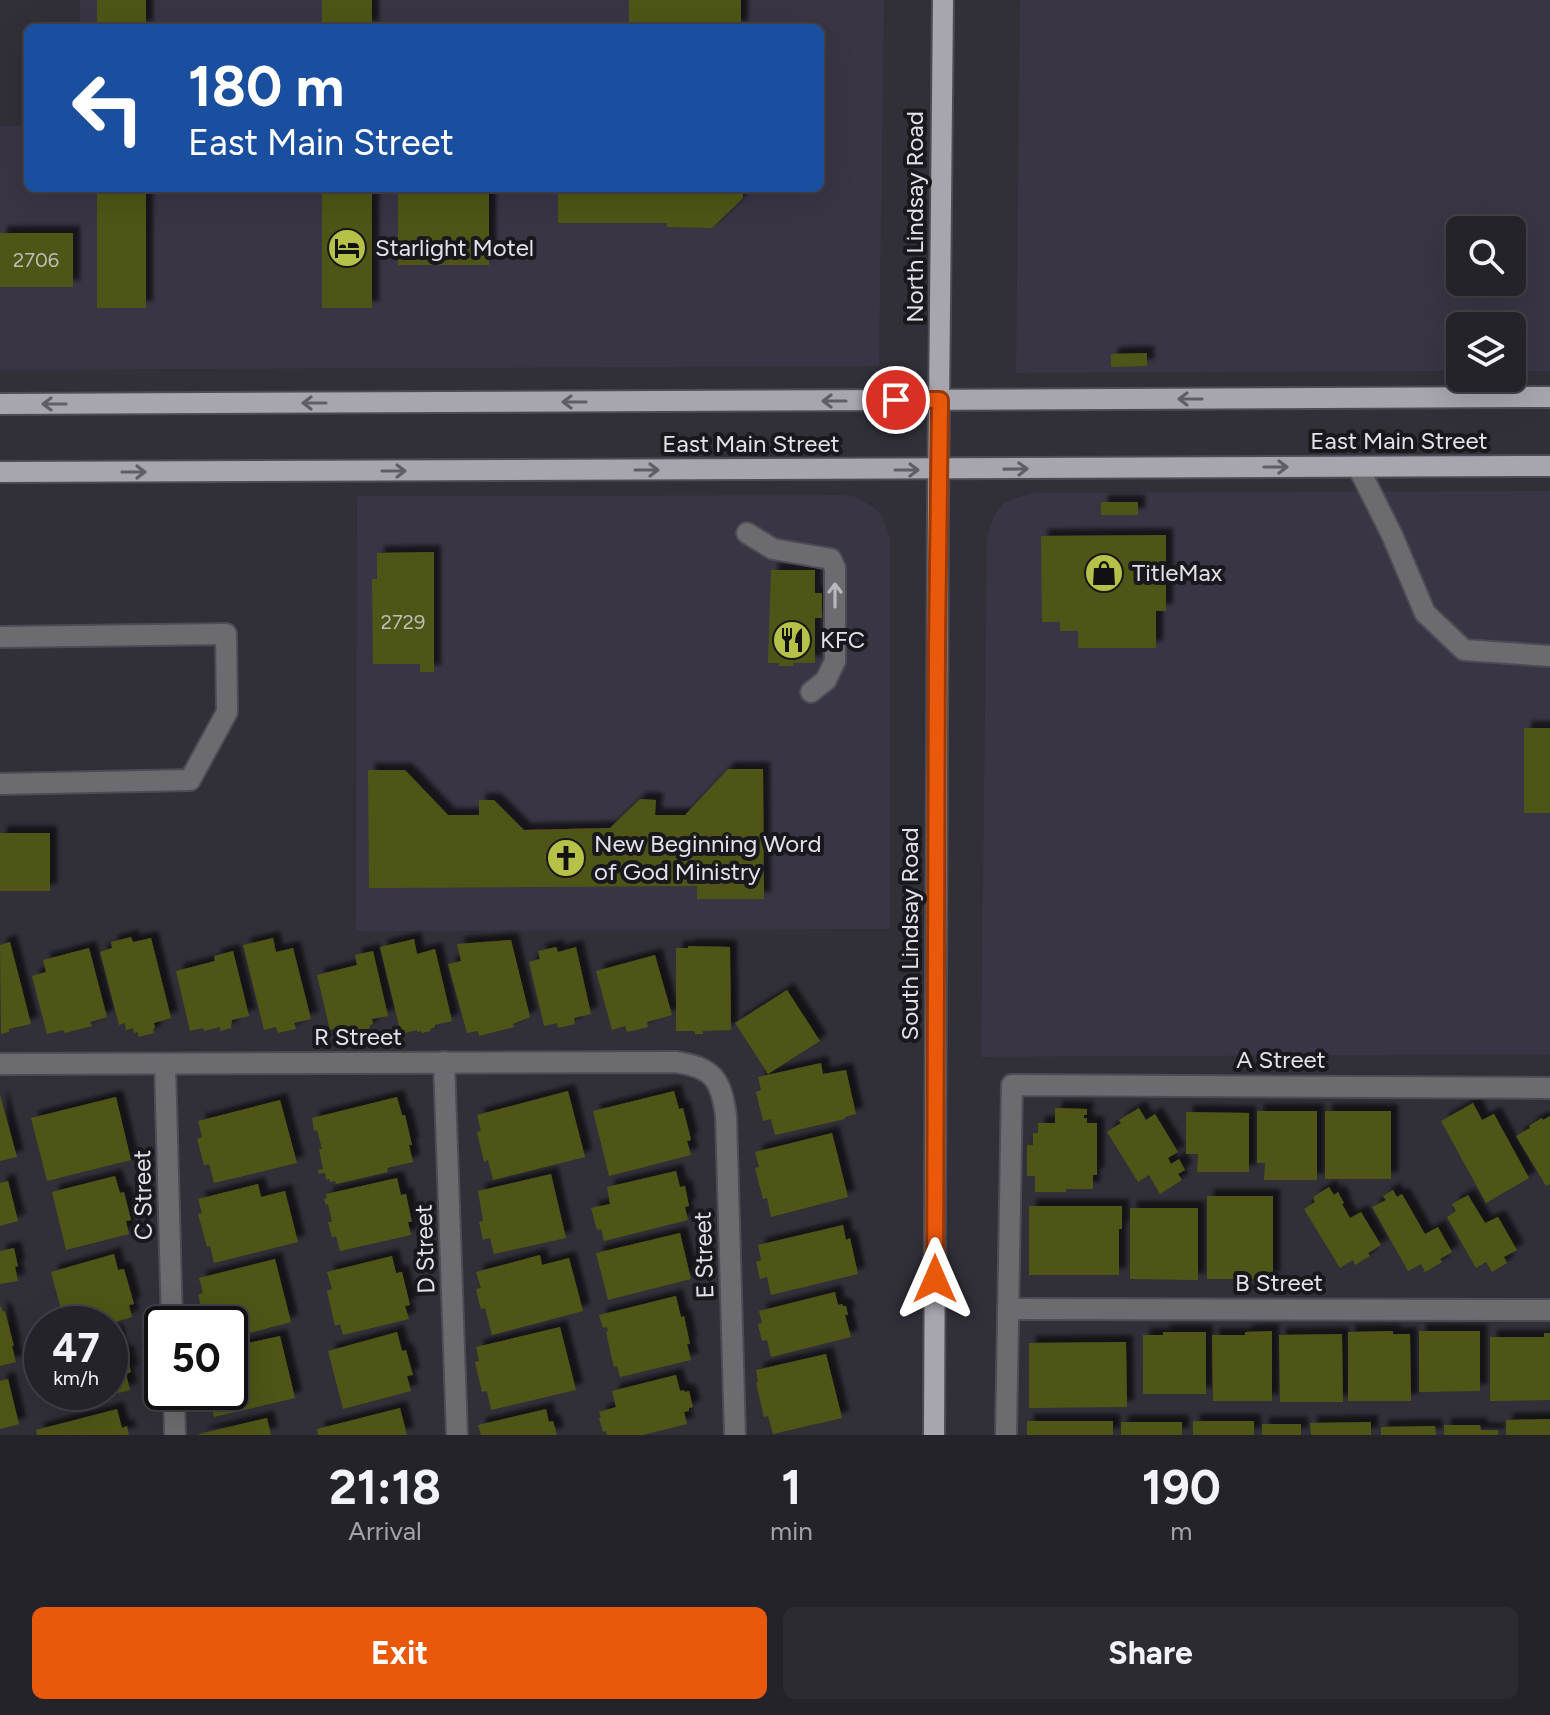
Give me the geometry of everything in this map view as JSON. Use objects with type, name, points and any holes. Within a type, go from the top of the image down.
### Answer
[{"type":"main road","name":"North Lindsay Road","points":[[939,434],[943,0]]},
{"type":"main road","name":"East Main Street","points":[[0,404],[1550,397]]},
{"type":"main road","name":"South Lindsay Road","points":[[934,1435],[939,434]]},
{"type":"main road","name":"East Main Street","points":[[0,472],[1550,466]]},
{"type":"lane","points":[[1358,467],[1392,535],[1425,613],[1464,650],[1550,656]]},
{"type":"lane","points":[[747,533],[773,549],[831,559],[835,568],[835,661],[826,680],[811,692]]},
{"type":"lane","points":[[0,637],[226,634],[227,712],[190,780],[0,784]]},
{"type":"lane","name":"D Street","points":[[444,1062],[457,1435]]},
{"type":"lane","name":"R Street","points":[[0,1064],[675,1062],[696,1065],[713,1076]]},
{"type":"lane","name":"C Street","points":[[165,1064],[172,1306]]},
{"type":"lane","name":"E Street","points":[[713,1076],[723,1095],[726,1116],[735,1435]]},
{"type":"lane","name":"A Street","points":[[1008,1309],[1012,1085],[1550,1088]]},
{"type":"lane","points":[[1006,1435],[1008,1309]]},
{"type":"lane","name":"B Street","points":[[1008,1309],[1550,1310]]},
{"type":"lane","points":[[174,1410],[175,1435]]},
{"type":"shaded area","points":[[80,0],[884,0],[879,366],[0,370],[0,126],[24,126],[24,192],[824,192],[824,24],[80,24]]},
{"type":"shaded area","points":[[1020,0],[1550,0],[1550,371],[1526,371],[1526,312],[1446,312],[1446,371],[1016,373]]},
{"type":"shaded area","points":[[1550,491],[1550,1054],[981,1057],[987,537],[994,516],[1003,504],[1035,493]]},
{"type":"shaded area","points":[[357,496],[856,497],[876,509],[890,537],[890,929],[356,931]]},
{"type":"building","points":[[97,0],[146,0],[146,24],[97,24]]},
{"type":"building","points":[[322,0],[372,0],[372,24],[322,24]]},
{"type":"building","points":[[629,0],[741,0],[741,24],[629,24]]},
{"type":"building","points":[[97,192],[146,192],[146,308],[97,308]]},
{"type":"building","name":"Starlight Motel","points":[[322,192],[372,192],[372,308],[322,308]]},
{"type":"building","points":[[398,192],[489,192],[489,265],[398,265]]},
{"type":"building","points":[[558,192],[743,192],[743,198],[712,228],[667,227],[667,223],[558,223]]},
{"type":"building","points":[[0,233],[73,233],[73,287],[0,287]]},
{"type":"building","points":[[1147,353],[1147,366],[1111,367],[1111,354]]},
{"type":"building","points":[[1101,502],[1138,502],[1138,515],[1101,515]]},
{"type":"building","name":"TitleMax","points":[[1166,535],[1166,611],[1156,611],[1156,648],[1078,648],[1078,631],[1060,631],[1060,622],[1042,622],[1041,536]]},
{"type":"building","points":[[434,552],[434,672],[420,672],[420,664],[373,664],[372,579],[377,579],[377,553]]},
{"type":"building","name":"KFC","points":[[771,570],[815,570],[815,593],[822,593],[822,618],[815,618],[815,663],[779,666],[779,663],[768,663]]},
{"type":"building","points":[[1524,728],[1550,728],[1550,813],[1524,813]]},
{"type":"building","name":"New Beginning Word of God Ministry","points":[[728,769],[763,769],[764,899],[697,899],[697,886],[369,888],[368,770],[405,770],[448,815],[479,815],[479,800],[494,800],[524,830],[610,828],[640,799],[656,800],[655,815],[685,815]]},
{"type":"building","points":[[0,833],[50,833],[50,891],[0,891]]},
{"type":"building","points":[[131,937],[133,942],[151,938],[171,1018],[154,1023],[154,1033],[138,1037],[138,1032],[134,1033],[133,1028],[126,1030],[125,1023],[119,1025],[100,952],[112,948],[111,942]]},
{"type":"building","points":[[273,938],[276,952],[293,948],[311,1019],[294,1023],[296,1029],[278,1033],[276,1027],[264,1030],[243,945]]},
{"type":"building","points":[[414,939],[417,954],[435,949],[452,1021],[435,1025],[431,1031],[401,1034],[380,947]]},
{"type":"building","points":[[511,940],[530,1017],[513,1024],[514,1027],[479,1036],[478,1031],[467,1033],[448,964],[461,961],[457,944]]},
{"type":"building","points":[[10,942],[31,1024],[1,1034],[0,945]]},
{"type":"building","points":[[556,947],[558,952],[576,947],[591,1014],[574,1018],[575,1024],[558,1028],[557,1023],[544,1026],[529,962],[540,959],[538,951]]},
{"type":"building","points":[[730,947],[731,1030],[703,1031],[703,1034],[676,1031],[676,948]]},
{"type":"building","points":[[89,948],[107,1017],[90,1022],[92,1026],[47,1034],[32,976],[46,972],[43,960]]},
{"type":"building","points":[[233,951],[249,1016],[232,1020],[231,1028],[220,1031],[220,1027],[190,1031],[176,971],[215,961],[214,956]]},
{"type":"building","points":[[373,951],[388,1016],[372,1019],[370,1028],[348,1033],[343,1026],[330,1030],[317,975],[357,965],[355,955]]},
{"type":"building","points":[[655,955],[672,1015],[647,1022],[648,1027],[636,1030],[627,1032],[625,1026],[612,1030],[596,971]]},
{"type":"building","points":[[787,990],[820,1041],[768,1074],[735,1023]]},
{"type":"building","points":[[821,1063],[823,1074],[846,1070],[856,1114],[775,1135],[771,1119],[763,1121],[756,1092],[761,1090],[758,1077]]},
{"type":"building","points":[[568,1091],[585,1157],[493,1180],[488,1160],[484,1162],[477,1132],[481,1131],[477,1115]]},
{"type":"building","points":[[674,1091],[679,1109],[683,1108],[691,1140],[687,1141],[691,1155],[609,1176],[593,1111]]},
{"type":"building","points":[[0,1095],[17,1157],[0,1161]]},
{"type":"building","points":[[116,1097],[131,1160],[47,1181],[31,1118]]},
{"type":"building","points":[[397,1097],[402,1115],[405,1115],[413,1162],[387,1168],[388,1172],[336,1184],[335,1181],[326,1180],[325,1173],[319,1174],[318,1170],[323,1169],[319,1149],[322,1149],[312,1118]]},
{"type":"building","points":[[280,1100],[297,1163],[214,1183],[209,1164],[204,1165],[197,1139],[202,1137],[198,1121]]},
{"type":"building","points":[[1473,1103],[1482,1120],[1494,1114],[1529,1178],[1486,1203],[1441,1121]]},
{"type":"building","points":[[1055,1108],[1087,1109],[1084,1118],[1087,1118],[1087,1123],[1097,1123],[1097,1175],[1093,1175],[1093,1189],[1035,1192],[1035,1176],[1027,1176],[1027,1145],[1033,1145],[1033,1133],[1038,1133],[1038,1123],[1055,1123]]},
{"type":"building","points":[[1139,1108],[1146,1120],[1155,1114],[1178,1152],[1168,1158],[1171,1164],[1179,1159],[1185,1170],[1178,1174],[1182,1180],[1160,1194],[1149,1175],[1138,1182],[1107,1132]]},
{"type":"building","points":[[1257,1111],[1317,1111],[1317,1180],[1264,1180],[1265,1163],[1257,1163]]},
{"type":"building","points":[[1325,1111],[1391,1111],[1391,1179],[1325,1179]]},
{"type":"building","points":[[1186,1112],[1249,1113],[1249,1172],[1197,1172],[1198,1154],[1186,1154]]},
{"type":"building","points":[[1550,1116],[1550,1184],[1546,1186],[1516,1136],[1535,1122]]},
{"type":"building","points":[[832,1133],[848,1197],[771,1217],[755,1168],[759,1167],[755,1152]]},
{"type":"building","points":[[676,1171],[680,1187],[685,1186],[688,1220],[604,1241],[601,1229],[597,1230],[591,1208],[610,1204],[607,1187]]},
{"type":"building","points":[[551,1174],[566,1238],[494,1254],[490,1238],[483,1240],[478,1191]]},
{"type":"building","points":[[115,1176],[120,1193],[124,1192],[131,1220],[126,1221],[129,1234],[66,1250],[52,1192]]},
{"type":"building","points":[[397,1178],[401,1195],[406,1194],[412,1222],[408,1222],[411,1235],[340,1251],[328,1222],[332,1222],[324,1199],[327,1198],[326,1194]]},
{"type":"building","points":[[8,1181],[18,1221],[0,1226],[0,1183]]},
{"type":"building","points":[[258,1184],[261,1197],[285,1191],[298,1242],[214,1263],[198,1214],[202,1213],[198,1199]]},
{"type":"building","points":[[1329,1187],[1334,1195],[1338,1192],[1350,1218],[1361,1212],[1381,1245],[1355,1265],[1353,1260],[1340,1268],[1304,1209],[1315,1202],[1313,1197]]},
{"type":"building","points":[[1393,1190],[1397,1197],[1402,1194],[1425,1234],[1438,1227],[1452,1252],[1425,1272],[1421,1264],[1408,1271],[1372,1207],[1386,1200],[1383,1196]]},
{"type":"building","points":[[1468,1195],[1485,1223],[1498,1217],[1517,1250],[1504,1257],[1507,1263],[1492,1272],[1486,1262],[1476,1268],[1447,1217],[1456,1211],[1452,1204]]},
{"type":"building","points":[[1207,1196],[1273,1196],[1273,1279],[1207,1279]]},
{"type":"building","points":[[1029,1206],[1122,1206],[1119,1275],[1029,1275]]},
{"type":"building","points":[[1130,1208],[1198,1208],[1198,1280],[1130,1279]]},
{"type":"building","points":[[843,1225],[846,1240],[850,1238],[858,1274],[771,1295],[767,1277],[760,1279],[756,1262],[761,1260],[758,1245]]},
{"type":"building","points":[[680,1233],[691,1279],[608,1300],[596,1253]]},
{"type":"building","points":[[14,1248],[18,1281],[0,1284],[0,1251]]},
{"type":"building","points":[[114,1254],[118,1270],[124,1269],[134,1304],[129,1305],[132,1317],[128,1318],[128,1306],[60,1306],[51,1272]]},
{"type":"building","points":[[540,1255],[542,1265],[569,1258],[583,1311],[492,1335],[485,1308],[481,1309],[479,1302],[476,1289],[481,1288],[476,1272]]},
{"type":"building","points":[[392,1256],[396,1273],[402,1272],[410,1305],[405,1306],[409,1319],[343,1335],[340,1324],[335,1326],[327,1291],[332,1289],[327,1272]]},
{"type":"building","points":[[275,1259],[291,1322],[248,1333],[248,1306],[201,1306],[198,1295],[203,1293],[199,1278]]},
{"type":"building","points":[[835,1292],[838,1305],[846,1306],[848,1315],[845,1315],[851,1337],[771,1357],[767,1340],[762,1341],[759,1311]]},
{"type":"building","points":[[676,1296],[681,1317],[684,1316],[691,1360],[620,1377],[617,1366],[614,1367],[607,1327],[603,1328],[599,1315]]},
{"type":"building","points":[[0,1305],[5,1311],[16,1362],[0,1366]]},
{"type":"building","points":[[560,1327],[576,1390],[491,1410],[487,1391],[482,1392],[475,1362],[479,1361],[476,1347]]},
{"type":"building","points":[[1272,1331],[1272,1401],[1213,1401],[1212,1335]]},
{"type":"building","points":[[1393,1331],[1393,1334],[1410,1334],[1411,1401],[1348,1401],[1348,1332]]},
{"type":"building","points":[[1419,1331],[1480,1331],[1480,1391],[1419,1392]]},
{"type":"building","points":[[397,1332],[413,1375],[407,1376],[411,1391],[343,1409],[328,1351]]},
{"type":"building","points":[[1163,1332],[1206,1332],[1206,1394],[1143,1394],[1143,1335],[1163,1335]]},
{"type":"building","points":[[1544,1333],[1550,1333],[1550,1400],[1490,1401],[1490,1337],[1544,1337]]},
{"type":"building","points":[[1342,1334],[1343,1402],[1280,1402],[1279,1335]]},
{"type":"building","points":[[280,1336],[295,1398],[248,1409],[248,1343]]},
{"type":"building","points":[[1126,1342],[1127,1407],[1029,1408],[1029,1343]]},
{"type":"building","points":[[826,1354],[842,1418],[773,1434],[768,1416],[764,1417],[756,1370]]},
{"type":"building","points":[[676,1375],[680,1391],[689,1391],[693,1407],[684,1412],[687,1424],[643,1435],[607,1435],[606,1431],[603,1432],[599,1412],[616,1407],[612,1391]]},
{"type":"building","points":[[8,1379],[19,1424],[0,1429],[0,1381]]},
{"type":"building","points":[[400,1408],[407,1435],[318,1435],[317,1429]]},
{"type":"building","points":[[546,1409],[557,1435],[481,1435],[478,1425]]},
{"type":"building","points":[[117,1410],[122,1428],[127,1426],[129,1435],[37,1435],[36,1430]]},
{"type":"building","points":[[212,1410],[244,1410],[214,1417]]},
{"type":"building","points":[[267,1418],[271,1435],[199,1435],[199,1434]]},
{"type":"building","points":[[1550,1419],[1550,1435],[1506,1435],[1506,1420]]},
{"type":"building","points":[[1027,1421],[1113,1421],[1113,1435],[1027,1435]]},
{"type":"building","points":[[1193,1421],[1254,1421],[1254,1435],[1193,1435]]},
{"type":"building","points":[[1121,1422],[1182,1422],[1182,1435],[1121,1435]]},
{"type":"building","points":[[1371,1422],[1371,1435],[1311,1435],[1310,1423]]},
{"type":"building","points":[[1262,1424],[1301,1424],[1301,1435],[1262,1435]]},
{"type":"building","points":[[1444,1425],[1480,1425],[1481,1430],[1498,1430],[1498,1435],[1444,1435]]},
{"type":"building","points":[[1435,1426],[1436,1435],[1381,1435],[1381,1427]]},
{"type":"place","name":"Starlight Motel","points":[[347,248]]},
{"type":"place","name":"TitleMax","points":[[1104,573]]},
{"type":"place","name":"KFC","points":[[792,640]]},
{"type":"place","name":"New Beginning Word of God Ministry","points":[[566,858]]},
{"type":"route","points":[[896,400],[940,400],[935,1279]]}]
